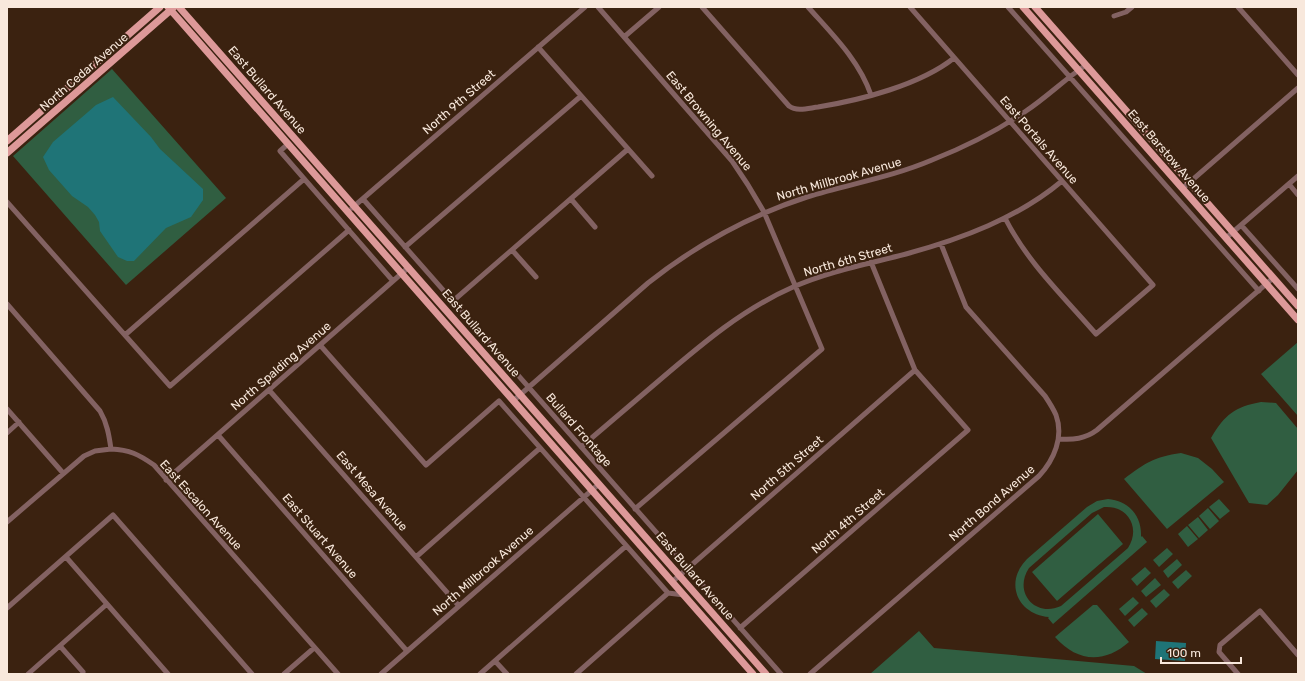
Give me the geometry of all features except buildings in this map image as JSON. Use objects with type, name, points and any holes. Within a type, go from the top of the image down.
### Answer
[{"type":"main road","name":"North Cedar Avenue","points":[[7,141],[160,7]]},
{"type":"main road","name":"East Bullard Avenue","points":[[180,7],[766,674]]},
{"type":"main road","name":"East Barstow Avenue","points":[[1024,7],[1298,320]]},
{"type":"main road","name":"East Barstow Avenue","points":[[1035,7],[1298,306]]},
{"type":"main road","name":"North Cedar Avenue","points":[[7,154],[171,8]]},
{"type":"main road","name":"East Bullard Avenue","points":[[171,8],[401,274],[753,674]]},
{"type":"street","name":"North 9th Street","points":[[347,212],[585,7]]},
{"type":"street","name":"East Browning Avenue","points":[[598,7],[732,161],[753,192],[764,212],[822,349],[635,509]]},
{"type":"street","points":[[624,38],[659,7]]},
{"type":"street","points":[[702,7],[793,109],[799,110],[831,105],[888,90],[936,70],[954,58]]},
{"type":"street","points":[[808,7],[853,59],[864,77],[871,95]]},
{"type":"street","name":"East Portals Avenue","points":[[910,7],[1153,285],[1096,334],[1025,252],[1013,234],[1005,218]]},
{"type":"street","points":[[1008,7],[1259,291]]},
{"type":"street","points":[[1114,16],[1126,12],[1132,7]]},
{"type":"street","points":[[1238,7],[1298,75]]},
{"type":"street","points":[[538,47],[652,176]]},
{"type":"street","name":"North Millbrook Avenue","points":[[513,401],[648,282],[695,248],[764,212],[809,196],[895,174],[931,161],[970,143],[1010,122],[1042,100],[1086,65]]},
{"type":"street","points":[[1182,188],[1298,88]]},
{"type":"street","points":[[406,247],[581,96]]},
{"type":"street","points":[[288,144],[280,151],[394,281]]},
{"type":"street","points":[[453,301],[628,150]]},
{"type":"street","points":[[1226,238],[1298,176]]},
{"type":"street","points":[[125,336],[304,179]]},
{"type":"street","name":"North 6th Street","points":[[581,447],[705,341],[756,306],[776,295],[822,276],[871,262],[907,254],[973,232],[1005,218],[1029,205],[1062,182]]},
{"type":"street","points":[[1289,184],[1298,195]]},
{"type":"street","name":"Bullard Frontage","points":[[363,199],[781,674]]},
{"type":"street","points":[[571,199],[595,228]]},
{"type":"street","points":[[7,202],[170,386],[349,230]]},
{"type":"street","points":[[1241,225],[1298,289]]},
{"type":"street","points":[[940,244],[966,307],[1045,396],[1056,416],[1059,439],[1074,440],[1091,435],[1273,278]]},
{"type":"street","points":[[512,250],[536,277]]},
{"type":"street","points":[[871,262],[915,370]]},
{"type":"street","name":"North Spalding Avenue","points":[[166,480],[409,267]]},
{"type":"street","points":[[7,304],[100,411],[106,422],[111,449],[95,451],[84,456],[7,522]]},
{"type":"street","points":[[320,345],[426,465],[499,400],[668,593],[684,595]]},
{"type":"street","name":"North 4th Street","points":[[740,628],[968,430],[915,370]]},
{"type":"street","name":"North 5th Street","points":[[672,582],[915,370]]},
{"type":"street","name":"East Mesa Avenue","points":[[269,390],[459,606]]},
{"type":"street","points":[[7,409],[63,473]]},
{"type":"street","points":[[7,432],[19,422]]},
{"type":"street","name":"East Stuart Avenue","points":[[218,434],[407,651]]},
{"type":"street","name":"North Bond Avenue","points":[[810,674],[1039,476],[1051,460],[1059,439]]},
{"type":"street","points":[[416,557],[540,448]]},
{"type":"street","name":"East Escalon Avenue","points":[[111,449],[126,450],[140,455],[154,465],[338,674]]},
{"type":"street","name":"North Millbrook Avenue","points":[[381,674],[599,484]]},
{"type":"street","points":[[7,608],[113,515],[252,674]]},
{"type":"street","points":[[480,674],[626,546]]},
{"type":"street","points":[[66,557],[168,674]]},
{"type":"street","points":[[576,674],[668,593]]},
{"type":"street","points":[[28,674],[107,604]]},
{"type":"street","points":[[1238,674],[1220,652],[1220,645],[1260,611],[1298,656]]},
{"type":"street","points":[[60,646],[83,672]]},
{"type":"street","points":[[284,674],[314,648]]},
{"type":"street","points":[[495,661],[507,674]]},
{"type":"green space","points":[[112,69],[226,198],[126,285],[13,156]]},
{"type":"green space","points":[[1298,342],[1298,416],[1261,374]]},
{"type":"green space","points":[[1261,402],[1276,403],[1298,429],[1298,470],[1278,495],[1267,505],[1249,503],[1211,438],[1226,417],[1237,409]]},
{"type":"green space","points":[[1181,453],[1198,458],[1212,469],[1224,482],[1167,529],[1124,479],[1150,462],[1164,456]]},
{"type":"green space","points":[[1108,499],[1115,500],[1128,506],[1137,516],[1141,529],[1141,537],[1142,536],[1147,542],[1053,624],[1048,618],[1049,617],[1038,615],[1029,610],[1022,603],[1017,596],[1015,587],[1016,577],[1020,568],[1027,559],[1087,507],[1097,501]],"holes":[[[1104,507],[1112,507],[1120,510],[1130,519],[1133,533],[1132,540],[1128,548],[1061,606],[1052,609],[1035,606],[1025,594],[1025,577],[1029,568],[1092,513]]]},
{"type":"green space","points":[[1219,499],[1230,511],[1220,519],[1209,507]]},
{"type":"green space","points":[[1208,508],[1219,521],[1210,529],[1199,516]]},
{"type":"green space","points":[[1098,514],[1123,544],[1057,601],[1032,572]]},
{"type":"green space","points":[[1198,517],[1208,530],[1199,538],[1188,525]]},
{"type":"green space","points":[[1187,526],[1198,539],[1188,547],[1178,534]]},
{"type":"green space","points":[[1167,548],[1173,554],[1159,567],[1153,560]]},
{"type":"green space","points":[[1177,559],[1182,565],[1168,578],[1163,571]]},
{"type":"green space","points":[[1145,567],[1151,573],[1137,586],[1131,579]]},
{"type":"green space","points":[[1186,570],[1192,576],[1178,589],[1172,582]]},
{"type":"green space","points":[[1155,578],[1161,585],[1146,597],[1141,591]]},
{"type":"green space","points":[[1164,589],[1170,595],[1156,608],[1150,601]]},
{"type":"green space","points":[[1133,597],[1139,603],[1125,616],[1119,609]]},
{"type":"green space","points":[[1093,605],[1097,605],[1129,642],[1120,649],[1100,657],[1081,655],[1072,651],[1055,637]]},
{"type":"green space","points":[[1142,608],[1148,614],[1134,627],[1128,620]]},
{"type":"green space","points":[[919,631],[934,648],[1134,666],[1147,674],[870,674]]},
{"type":"water","points":[[113,97],[151,137],[160,149],[203,189],[203,200],[191,217],[166,228],[134,261],[127,261],[118,257],[100,231],[99,222],[95,215],[88,207],[72,196],[49,170],[43,157],[53,142],[96,105]]},
{"type":"water","points":[[1156,641],[1186,643],[1185,661],[1155,659]]}]
